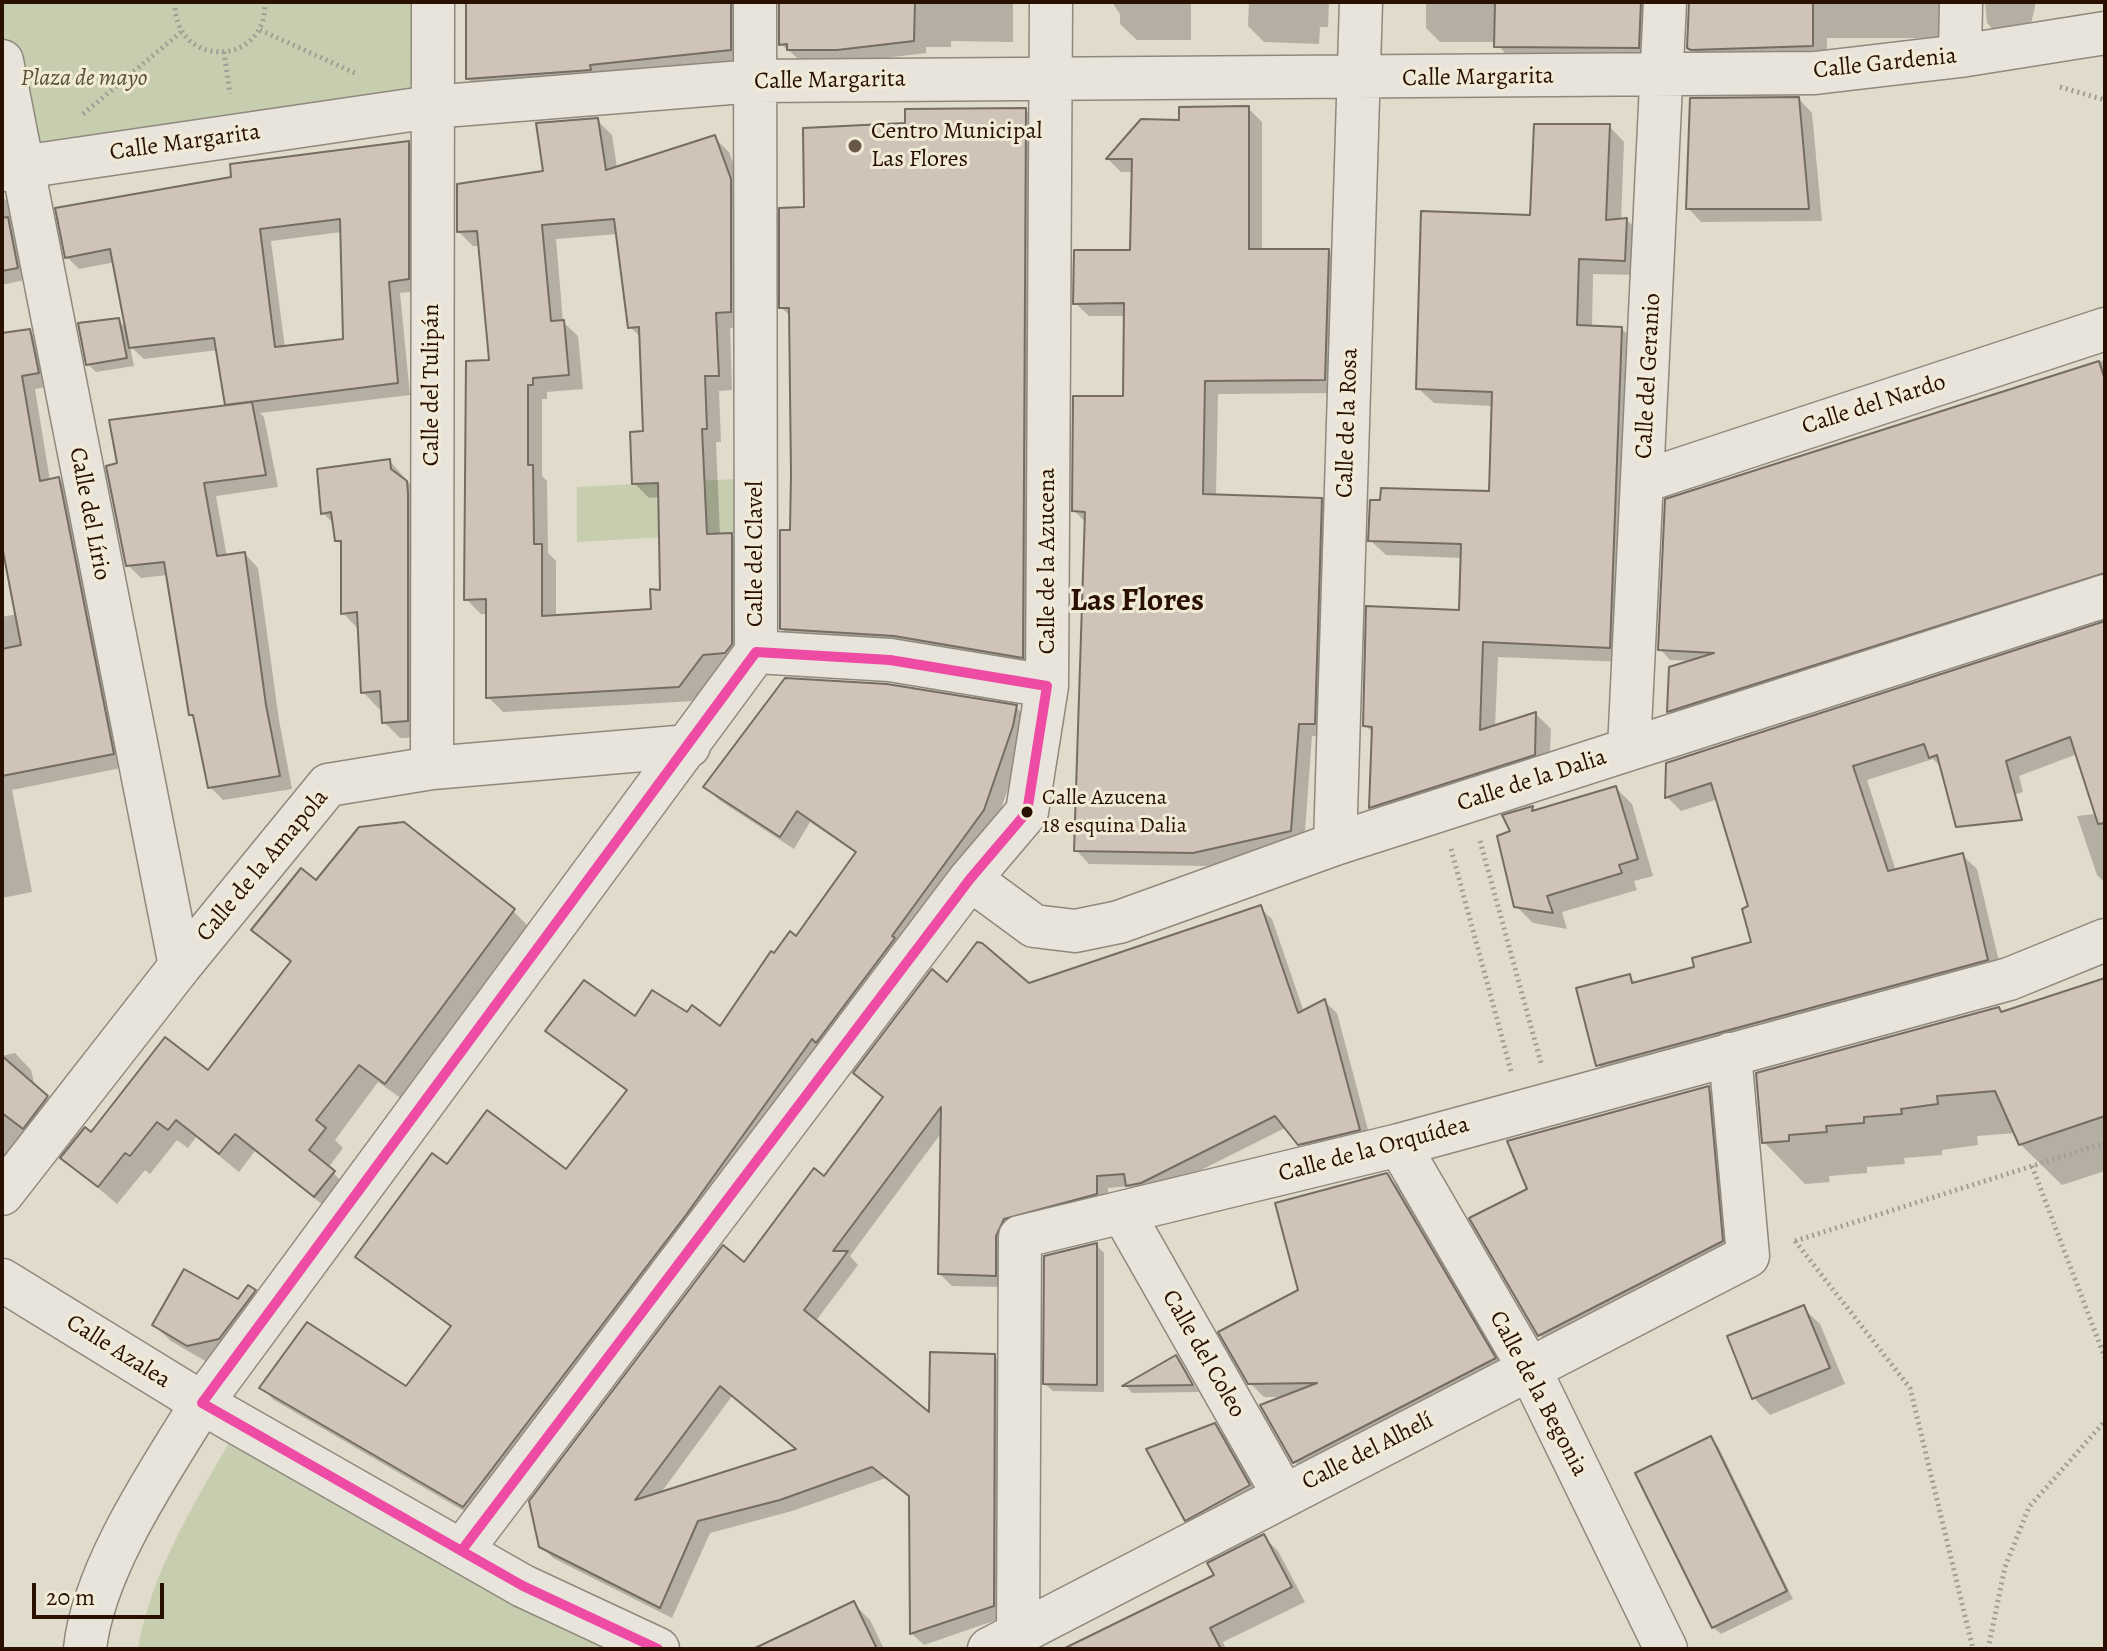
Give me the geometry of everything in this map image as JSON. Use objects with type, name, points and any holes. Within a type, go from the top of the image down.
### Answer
[{"type":"street","name":"Calle del Tulipán","points":[[432,768],[433,2]]},
{"type":"street","name":"Calle del Clavel","points":[[85,1649],[88,1623],[139,1504],[202,1403],[756,652],[755,2]]},
{"type":"street","name":"Calle de la Azucena","points":[[462,1550],[970,879],[1027,812],[1047,686],[1051,2]]},
{"type":"street","name":"Calle de la Rosa","points":[[1335,844],[1361,2]]},
{"type":"street","name":"Calle del Geranio","points":[[1629,749],[1665,2]]},
{"type":"street","points":[[1960,56],[1961,2]]},
{"type":"street","name":"Calle Gardenia","points":[[1663,76],[1815,73],[1960,56],[2105,33]]},
{"type":"street","name":"Calle del Lírio","points":[[2,61],[11,168],[180,966]]},
{"type":"street","name":"Calle Margarita","points":[[11,168],[431,107],[755,81],[1663,76]]},
{"type":"street","name":"Calle del Nardo","points":[[1644,481],[2105,329]]},
{"type":"street","name":"Calle de la Dalia","points":[[970,879],[1034,926],[1075,931],[1119,922],[1335,844],[2105,596]]},
{"type":"street","points":[[756,652],[890,660],[1047,686]]},
{"type":"street","name":"Calle de la Amapola","points":[[2,1194],[180,966],[328,785],[432,768],[689,746]]},
{"type":"street","name":"Calle de la Orquídea","points":[[1003,1641],[1020,1237],[1399,1145],[2009,979],[2105,940]]},
{"type":"street","points":[[1730,1054],[1748,1256]]},
{"type":"street","name":"Calle de la Begonia","points":[[1399,1145],[1530,1370],[1666,1649]]},
{"type":"street","name":"Calle del Coleo","points":[[1123,1213],[1283,1494]]},
{"type":"street","name":"Calle del Alhelí","points":[[1003,1641],[1748,1256]]},
{"type":"street","name":"Calle Azalea","points":[[2,1280],[202,1403],[523,1586],[658,1649]]},
{"type":"path","points":[[175,2],[174,14],[181,32],[195,46],[213,52],[241,47],[260,30],[265,2]]},
{"type":"path","points":[[260,30],[360,75]]},
{"type":"path","points":[[78,118],[181,32]]},
{"type":"path","points":[[1455,805],[1537,1106]]},
{"type":"path","points":[[1455,805],[1537,1106]]},
{"type":"path","points":[[1748,1256],[2105,1143]]},
{"type":"path","points":[[2032,1166],[2105,1358]]},
{"type":"path","points":[[1795,1241],[1910,1388],[1973,1649]]},
{"type":"path","points":[[1988,1649],[2005,1567],[2029,1507],[2105,1421]]},
{"type":"green space","name":"Plaza de mayo","points":[[2,2],[433,2],[431,107],[20,166],[2,62]]},
{"type":"green space","points":[[735,479],[735,533],[577,542],[577,487]]},
{"type":"green space","points":[[230,1441],[618,1649],[138,1649],[152,1594],[163,1568]]},
{"type":"building","points":[[466,2],[731,2],[731,50],[590,65],[591,70],[466,79]]},
{"type":"building","points":[[779,2],[915,2],[914,41],[837,50],[787,50],[787,44],[779,45]]},
{"type":"building","points":[[1495,2],[1641,2],[1639,48],[1494,47]]},
{"type":"building","points":[[1689,2],[1813,2],[1813,46],[1691,50],[1687,48]]},
{"type":"building","points":[[1799,97],[1809,209],[1686,209],[1690,98]]},
{"type":"building","points":[[1249,106],[1249,249],[1329,249],[1325,380],[1205,381],[1203,494],[1322,498],[1315,724],[1299,724],[1291,831],[1193,853],[1074,851],[1085,512],[1072,511],[1073,396],[1123,396],[1124,303],[1073,304],[1074,250],[1130,250],[1132,159],[1106,159],[1141,119],[1179,120],[1179,107]]},
{"type":"building","points":[[1026,108],[1023,658],[894,636],[780,629],[780,530],[790,530],[791,474],[789,308],[779,308],[779,208],[804,207],[803,128],[905,123],[905,109]]},
{"type":"building","points":[[598,118],[606,170],[715,135],[731,179],[731,312],[716,313],[719,376],[705,376],[707,429],[702,429],[707,534],[732,533],[732,644],[725,653],[703,655],[679,687],[486,698],[486,599],[464,600],[466,361],[489,360],[477,231],[457,232],[457,184],[543,171],[536,123]],"holes":[[[614,219],[628,328],[639,327],[643,431],[630,432],[632,484],[658,483],[660,590],[650,589],[651,609],[542,616],[542,544],[534,544],[533,465],[528,465],[528,385],[533,385],[533,378],[569,375],[564,320],[551,321],[542,225]]]},
{"type":"building","points":[[1534,124],[1610,124],[1606,220],[1627,218],[1625,261],[1579,259],[1577,325],[1622,327],[1610,648],[1483,642],[1480,730],[1536,712],[1535,755],[1369,808],[1372,727],[1363,726],[1366,606],[1459,610],[1461,544],[1368,541],[1370,500],[1380,500],[1381,488],[1489,491],[1492,392],[1416,389],[1421,211],[1530,215]]},
{"type":"building","points":[[409,141],[409,279],[389,282],[398,383],[225,405],[214,338],[129,348],[110,249],[65,258],[55,208],[231,177],[230,164]],"holes":[[[340,219],[343,339],[275,347],[260,229]]]},
{"type":"building","points":[[8,217],[18,268],[2,271],[2,218]]},
{"type":"building","points":[[119,318],[127,358],[86,365],[78,323]]},
{"type":"building","points":[[30,329],[39,373],[22,376],[40,481],[59,477],[114,754],[2,776],[2,649],[21,645],[2,546],[2,333]]},
{"type":"building","points":[[2099,361],[2105,380],[2105,573],[1667,712],[1669,667],[1714,653],[1658,650],[1665,499]]},
{"type":"building","points":[[252,402],[266,475],[204,483],[217,556],[245,552],[266,705],[280,776],[208,788],[193,715],[189,715],[164,562],[126,566],[106,466],[117,463],[109,420]]},
{"type":"building","points":[[390,459],[391,469],[407,481],[408,494],[408,721],[382,723],[380,691],[361,693],[357,612],[341,614],[341,541],[335,541],[331,512],[321,514],[317,469]]},
{"type":"building","points":[[2105,621],[2105,823],[2098,824],[2070,737],[2006,761],[2022,820],[1956,827],[1937,755],[1929,758],[1924,744],[1853,766],[1888,871],[1963,853],[1988,960],[1596,1066],[1576,988],[1630,974],[1632,983],[1694,967],[1692,958],[1751,942],[1742,909],[1748,906],[1711,783],[1665,798],[1666,763]]},
{"type":"building","points":[[785,678],[887,684],[1017,705],[1013,726],[984,810],[892,936],[895,938],[816,1043],[812,1039],[686,1215],[463,1507],[259,1388],[307,1322],[406,1386],[451,1326],[355,1257],[432,1153],[447,1164],[487,1110],[566,1169],[627,1090],[545,1031],[584,980],[635,1016],[652,990],[687,1012],[692,1005],[720,1026],[771,951],[774,953],[790,931],[796,936],[856,852],[797,811],[780,837],[703,787]]},
{"type":"building","points":[[1616,786],[1638,859],[1619,865],[1622,873],[1547,896],[1553,913],[1514,907],[1497,836],[1510,831],[1502,815],[1533,806],[1532,811]]},
{"type":"building","points":[[404,822],[515,909],[385,1084],[359,1065],[316,1120],[326,1128],[309,1150],[335,1171],[314,1197],[235,1134],[219,1154],[176,1120],[168,1130],[157,1122],[130,1156],[125,1153],[98,1187],[60,1158],[85,1127],[91,1132],[165,1037],[208,1070],[291,961],[251,930],[301,868],[316,880],[359,827]]},
{"type":"building","points":[[1261,905],[1298,1013],[1325,999],[1360,1130],[1298,1145],[1275,1116],[1141,1183],[1126,1186],[1124,1174],[1097,1176],[1097,1194],[1004,1219],[996,1236],[996,1276],[938,1274],[941,1107],[833,1251],[848,1251],[804,1310],[929,1412],[930,1352],[995,1354],[994,1606],[910,1634],[909,1496],[872,1467],[780,1500],[698,1521],[660,1608],[539,1547],[529,1501],[723,1245],[744,1262],[814,1168],[824,1176],[883,1097],[853,1073],[932,969],[947,982],[977,942],[1029,983]],"holes":[[[720,1386],[796,1449],[635,1500]]]},
{"type":"building","points":[[2105,978],[2105,1116],[2019,1145],[1995,1091],[1937,1096],[1938,1104],[1901,1109],[1902,1114],[1864,1117],[1864,1123],[1826,1126],[1827,1132],[1789,1135],[1789,1141],[1762,1143],[1756,1073],[1999,1007],[2001,1012]]},
{"type":"building","points":[[2,1056],[48,1096],[23,1129],[2,1113]]},
{"type":"building","points":[[1709,1086],[1723,1241],[1538,1336],[1469,1218],[1527,1189],[1507,1141]]},
{"type":"building","points":[[1387,1173],[1496,1358],[1293,1463],[1260,1405],[1317,1383],[1248,1384],[1218,1332],[1298,1290],[1275,1203]]},
{"type":"building","points":[[1097,1243],[1097,1385],[1043,1384],[1044,1256]]},
{"type":"building","points":[[184,1269],[238,1299],[248,1285],[256,1290],[219,1339],[187,1346],[152,1325]]},
{"type":"building","points":[[1804,1305],[1830,1368],[1752,1399],[1727,1336]]},
{"type":"building","points":[[1176,1355],[1193,1385],[1122,1386]]},
{"type":"building","points":[[1215,1423],[1250,1485],[1185,1521],[1146,1449]]},
{"type":"building","points":[[1711,1436],[1787,1591],[1712,1628],[1635,1473]]},
{"type":"building","points":[[1264,1534],[1292,1587],[1210,1628],[1221,1649],[1063,1649],[1214,1575],[1207,1563]]},
{"type":"building","points":[[854,1601],[877,1649],[753,1649]]},
{"type":"transit line","points":[[462,1550],[970,879],[1027,812],[1047,686],[890,660],[756,652],[202,1403],[523,1586],[658,1649]]},
{"type":"place","name":"Centro Municipal Las Flores","points":[[855,146]]},
{"type":"place","name":"Calle Azucena 18 esquina Dalia","points":[[1027,812]]},
{"type":"district","name":"Las Flores","points":[[1137,602]]}]
